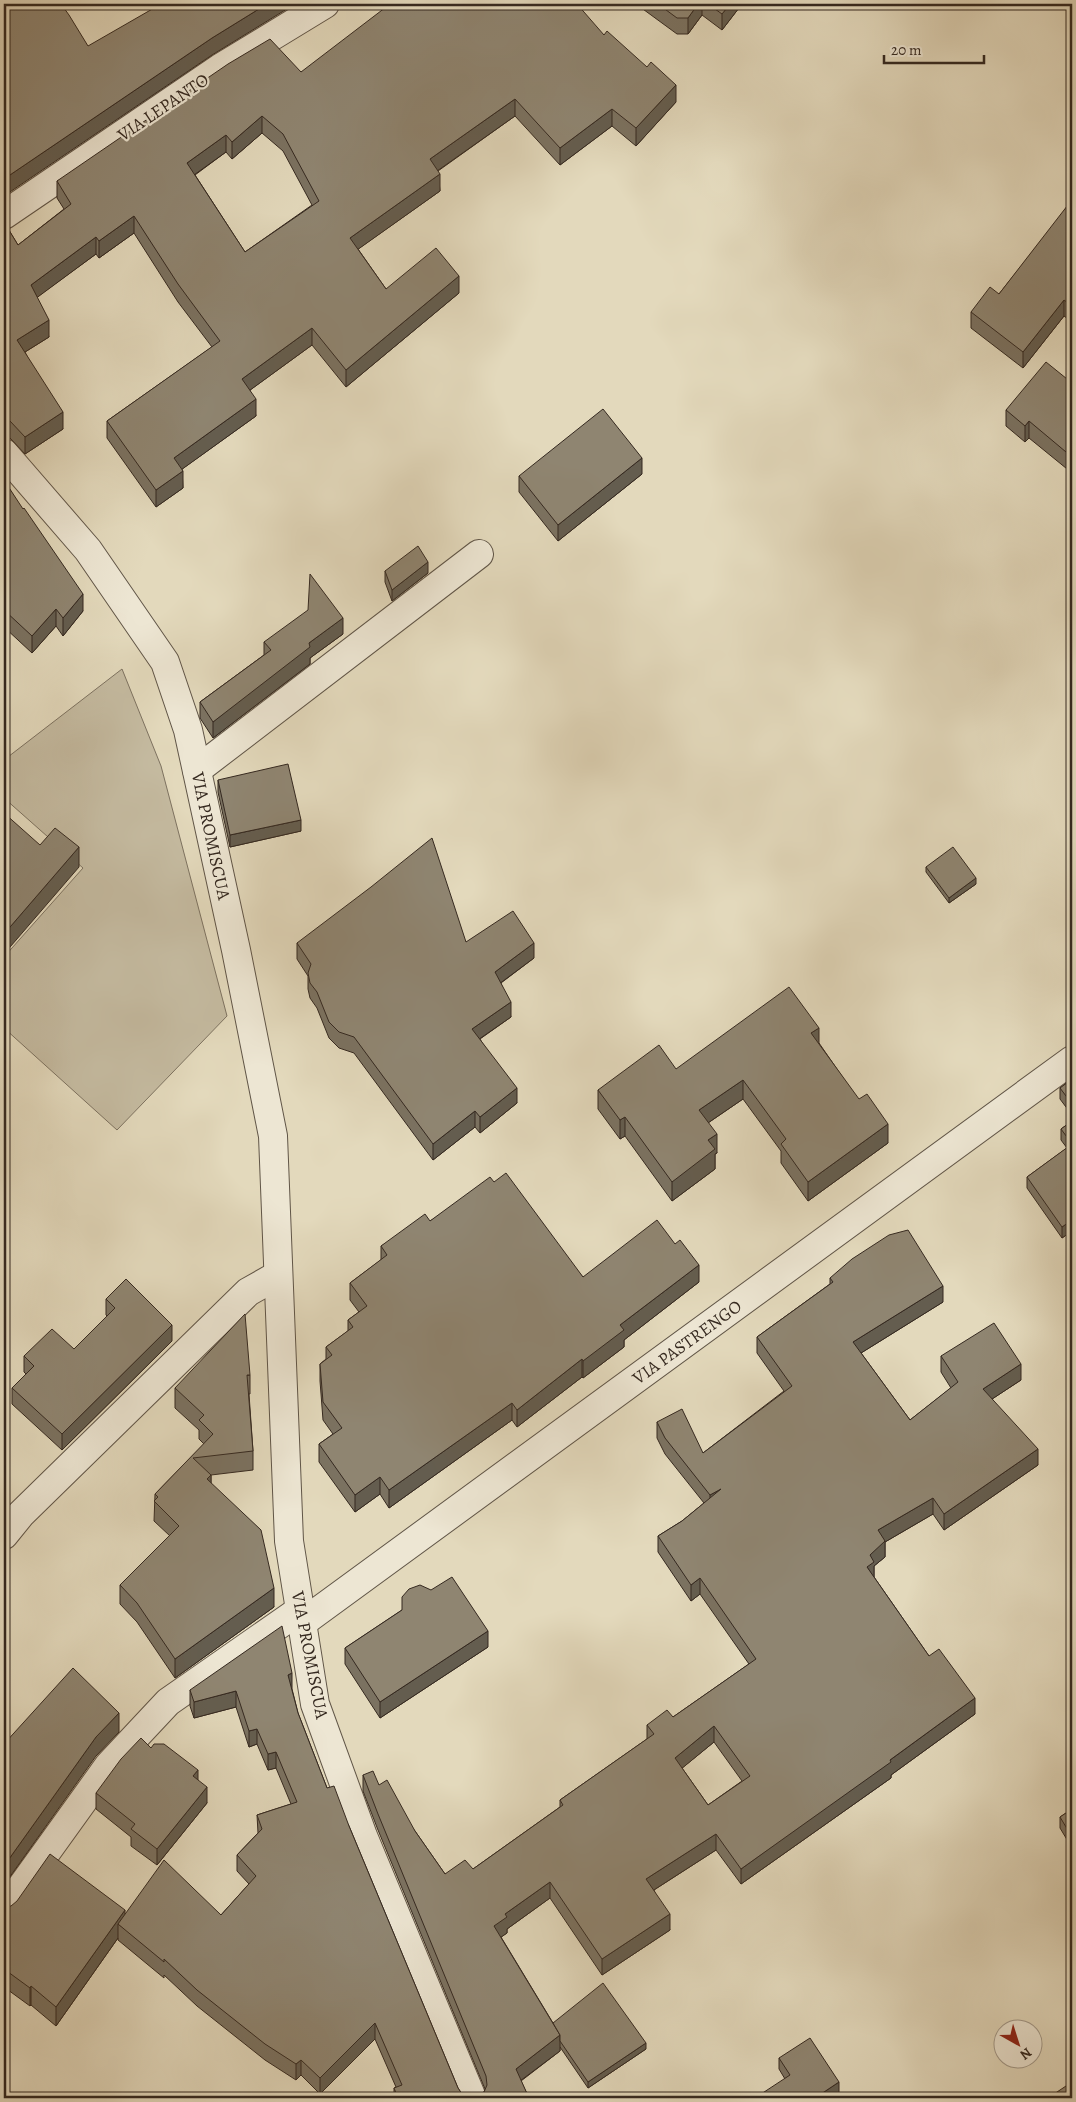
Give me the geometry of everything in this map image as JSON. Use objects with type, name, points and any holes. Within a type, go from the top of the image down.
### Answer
[{"type":"street","name":"VIA LEPANTO","points":[[4,215],[220,68],[325,4]]},
{"type":"street","name":"VIA PROMISCUA","points":[[4,452],[88,550],[165,662],[188,730],[273,1136],[289,1541],[315,1704],[363,1836],[472,2098]]},
{"type":"street","points":[[197,770],[479,554]]},
{"type":"street","name":"VIA PASTRENGO","points":[[4,1911],[109,1764],[168,1702],[301,1617],[1072,1060]]},
{"type":"street","points":[[4,1536],[21,1514],[248,1292],[278,1274]]},
{"type":"shaded area","points":[[122,669],[161,766],[227,1016],[117,1130],[4,1028],[4,957],[83,868],[4,798],[4,760]]},
{"type":"building","points":[[4,4],[61,4],[88,46],[161,4],[267,4],[212,38],[4,179]]},
{"type":"building","points":[[390,4],[577,4],[604,35],[607,31],[647,67],[651,62],[676,85],[636,128],[612,109],[560,148],[515,99],[430,159],[440,174],[350,238],[386,289],[436,248],[459,276],[346,370],[312,328],[242,379],[256,399],[174,458],[183,471],[156,490],[107,421],[220,341],[178,284],[134,216],[99,241],[96,237],[31,285],[49,320],[17,340],[63,412],[25,437],[10,421],[4,421],[4,222],[18,245],[71,204],[57,181],[228,64],[270,39],[301,72]],"holes":[[[262,116],[283,134],[319,201],[245,252],[187,163],[226,135],[232,142]]]},
{"type":"building","points":[[658,4],[698,4],[688,18],[677,18]]},
{"type":"building","points":[[708,4],[730,4],[722,14]]},
{"type":"building","points":[[1071,201],[1072,306],[1064,300],[1023,352],[971,312],[990,287],[999,294]]},
{"type":"building","points":[[1046,362],[1072,383],[1072,457],[1029,421],[1025,426],[1006,410]]},
{"type":"building","points":[[603,409],[642,458],[558,525],[519,476]]},
{"type":"building","points":[[4,480],[83,594],[63,618],[56,609],[32,636],[4,610]]},
{"type":"building","points":[[418,546],[428,562],[392,590],[385,571]]},
{"type":"building","points":[[310,574],[343,618],[309,643],[310,647],[213,722],[200,702],[271,650],[264,642],[308,610]]},
{"type":"building","points":[[288,764],[301,820],[230,835],[218,780]]},
{"type":"building","points":[[4,813],[40,845],[55,828],[79,847],[4,934]]},
{"type":"building","points":[[432,838],[466,942],[513,911],[534,943],[495,972],[511,1002],[472,1029],[517,1088],[480,1117],[475,1111],[433,1144],[354,1037],[339,1032],[329,1022],[317,992],[310,983],[308,973],[311,964],[297,943]]},
{"type":"building","points":[[953,847],[976,878],[949,898],[926,867]]},
{"type":"building","points":[[789,987],[819,1028],[811,1033],[859,1099],[867,1094],[888,1124],[808,1182],[781,1144],[786,1139],[743,1080],[699,1110],[717,1134],[708,1140],[715,1149],[672,1182],[625,1117],[620,1120],[598,1090],[659,1045],[676,1069]]},
{"type":"building","points":[[1072,1079],[1072,1104],[1060,1088]]},
{"type":"building","points":[[1072,1121],[1072,1144],[1061,1129]]},
{"type":"building","points":[[1072,1144],[1072,1220],[1062,1227],[1027,1177]]},
{"type":"building","points":[[506,1173],[583,1277],[657,1220],[675,1244],[680,1240],[699,1265],[620,1325],[624,1330],[583,1361],[582,1359],[517,1410],[512,1403],[389,1490],[380,1477],[355,1495],[319,1444],[342,1428],[323,1402],[320,1364],[332,1355],[326,1347],[353,1327],[348,1320],[367,1306],[350,1283],[387,1255],[381,1246],[425,1214],[430,1221],[490,1177],[494,1182]]},
{"type":"building","points":[[908,1230],[943,1286],[853,1342],[910,1420],[958,1382],[941,1356],[994,1323],[1021,1364],[983,1389],[1038,1449],[944,1514],[933,1498],[878,1530],[885,1541],[870,1555],[874,1562],[867,1567],[929,1656],[939,1649],[975,1698],[890,1760],[891,1762],[741,1869],[716,1834],[646,1879],[670,1914],[602,1959],[550,1882],[505,1914],[507,1917],[494,1926],[560,2035],[516,2069],[529,2098],[398,2098],[394,2088],[402,2085],[375,2023],[320,2078],[301,2060],[296,2064],[265,2044],[197,1990],[164,1959],[164,1962],[118,1924],[164,1860],[221,1915],[256,1876],[237,1855],[262,1829],[257,1815],[297,1802],[276,1752],[268,1754],[257,1729],[249,1731],[236,1691],[194,1702],[190,1690],[282,1626],[292,1673],[288,1675],[298,1713],[327,1788],[334,1786],[458,2088],[462,2094],[470,2097],[478,2096],[484,2092],[487,2085],[486,2076],[363,1775],[373,1771],[379,1785],[387,1780],[415,1831],[445,1874],[465,1860],[473,1869],[563,1805],[560,1800],[654,1734],[647,1725],[667,1710],[673,1717],[756,1659],[700,1578],[691,1585],[658,1536],[682,1521],[721,1489],[710,1495],[665,1438],[657,1422],[682,1409],[703,1453],[792,1386],[757,1337],[833,1282],[830,1278],[852,1259],[889,1235]],"holes":[[[714,1726],[750,1776],[708,1805],[675,1758]]]},
{"type":"building","points":[[126,1279],[172,1325],[62,1434],[12,1388],[34,1366],[24,1356],[52,1329],[74,1349],[115,1308],[106,1299]]},
{"type":"building","points":[[245,1314],[250,1375],[247,1375],[253,1451],[193,1458],[211,1475],[207,1479],[261,1530],[274,1588],[175,1659],[137,1603],[120,1585],[179,1526],[154,1501],[158,1497],[155,1494],[213,1434],[199,1420],[204,1415],[175,1388]]},
{"type":"building","points":[[452,1577],[488,1631],[380,1702],[345,1648],[402,1610],[402,1597],[409,1589],[420,1585],[431,1590]]},
{"type":"building","points":[[73,1668],[119,1713],[96,1737],[4,1866],[4,1744]]},
{"type":"building","points":[[141,1738],[151,1748],[154,1744],[164,1744],[198,1770],[193,1776],[207,1787],[157,1849],[131,1829],[135,1824],[96,1793],[121,1759]]},
{"type":"building","points":[[1072,1809],[1072,1837],[1060,1817]]},
{"type":"building","points":[[50,1854],[125,1910],[56,2007],[31,1986],[30,1988],[4,1969],[4,1907],[11,1906],[17,1901]]},
{"type":"building","points":[[603,1983],[646,2043],[588,2082],[560,2041],[560,2035],[553,2023]]},
{"type":"building","points":[[810,2038],[839,2082],[815,2098],[755,2098],[790,2075],[779,2058]]},
{"type":"building","points":[[1072,2083],[1072,2098],[1048,2098],[1066,2086]]}]
